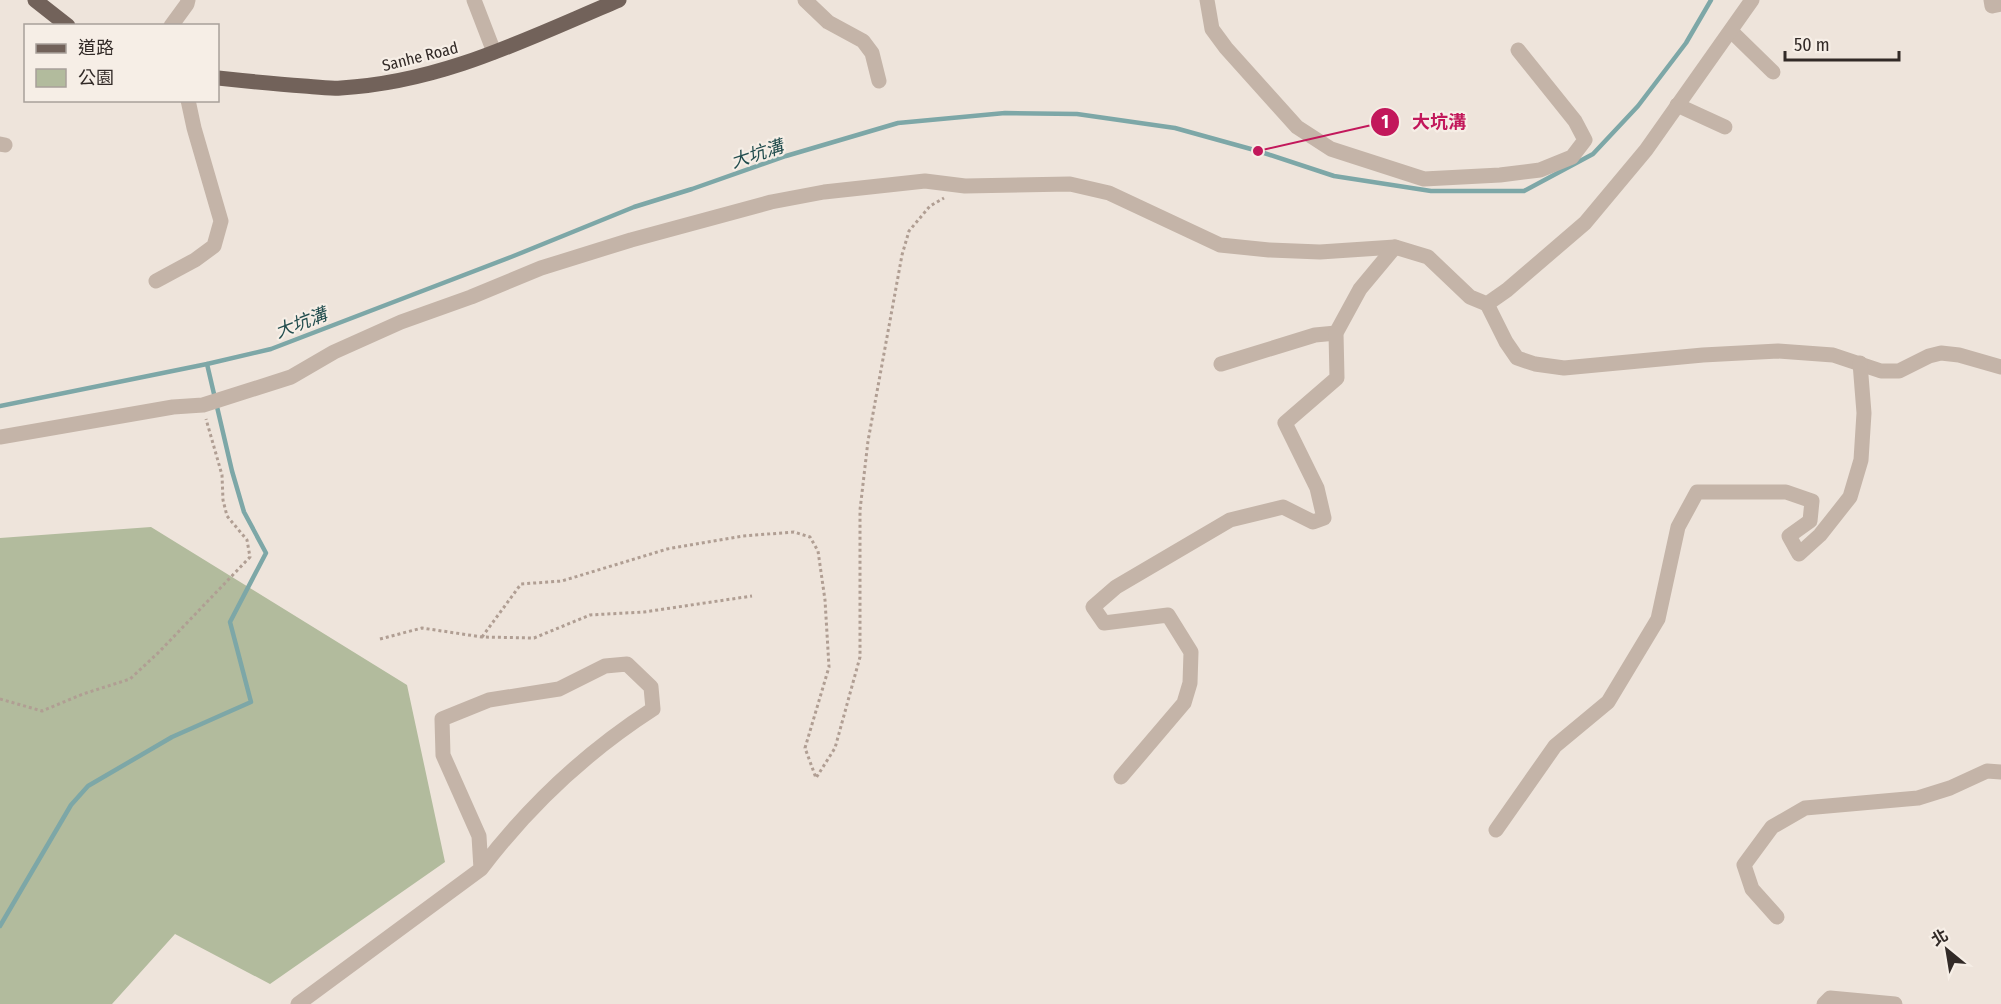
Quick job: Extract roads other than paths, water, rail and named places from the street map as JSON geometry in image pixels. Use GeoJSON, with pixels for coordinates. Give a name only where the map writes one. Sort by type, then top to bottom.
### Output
{"type":"FeatureCollection","features":[{"type":"Feature","properties":{"kind":"main road"},"geometry":{"type":"LineString","coordinates":[[35,0],[65,24]]}},
{"type":"Feature","properties":{"kind":"main road","name":"Sanhe Road"},"geometry":{"type":"LineString","coordinates":[[219,78],[339,88],[398,82],[452,68],[619,0]]}},
{"type":"Feature","properties":{"kind":"street"},"geometry":{"type":"LineString","coordinates":[[172,24],[188,0]]}},
{"type":"Feature","properties":{"kind":"street"},"geometry":{"type":"LineString","coordinates":[[474,0],[494,52]]}},
{"type":"Feature","properties":{"kind":"street"},"geometry":{"type":"LineString","coordinates":[[806,0],[828,22],[863,41],[872,53],[879,81]]}},
{"type":"Feature","properties":{"kind":"street"},"geometry":{"type":"LineString","coordinates":[[1207,0],[1212,29],[1226,48],[1297,127],[1331,149],[1424,179],[1500,175],[1540,170],[1572,157],[1585,140],[1575,121],[1518,50]]}},
{"type":"Feature","properties":{"kind":"street"},"geometry":{"type":"LineString","coordinates":[[1487,304],[1507,290],[1585,223],[1646,150],[1752,0]]}},
{"type":"Feature","properties":{"kind":"street"},"geometry":{"type":"LineString","coordinates":[[1991,0],[1992,6],[2001,4]]}},
{"type":"Feature","properties":{"kind":"street"},"geometry":{"type":"LineString","coordinates":[[1731,31],[1773,72]]}},
{"type":"Feature","properties":{"kind":"street"},"geometry":{"type":"LineString","coordinates":[[156,281],[195,260],[214,246],[221,221],[188,102]]}},
{"type":"Feature","properties":{"kind":"street"},"geometry":{"type":"LineString","coordinates":[[1677,105],[1725,127]]}},
{"type":"Feature","properties":{"kind":"street"},"geometry":{"type":"LineString","coordinates":[[0,437],[173,407],[203,405],[291,376],[334,352],[401,322],[471,297],[541,268],[631,240],[771,202],[824,192],[925,182],[965,186],[1070,184],[1109,193],[1220,245],[1320,252],[1395,247],[1428,257],[1470,297],[1487,304],[1506,342],[1517,358],[1564,369],[1703,355],[1778,351],[1833,356],[1881,371],[1899,371],[1929,356],[1941,353],[1959,355],[2001,367]]}},
{"type":"Feature","properties":{"kind":"street"},"geometry":{"type":"LineString","coordinates":[[1122,777],[1184,703],[1190,683],[1191,652],[1168,615],[1104,623],[1093,607],[1116,587],[1230,520],[1283,507],[1313,522],[1324,518],[1317,488],[1286,423],[1337,378],[1336,333],[1360,289],[1395,247]]}},
{"type":"Feature","properties":{"kind":"street"},"geometry":{"type":"LineString","coordinates":[[1221,364],[1315,334],[1336,333]]}},
{"type":"Feature","properties":{"kind":"street"},"geometry":{"type":"LineString","coordinates":[[1496,830],[1555,746],[1608,702],[1658,619],[1677,527],[1697,492],[1786,492],[1812,501],[1810,521],[1789,536],[1799,554],[1820,535],[1844,505],[1850,497],[1861,460],[1864,413],[1860,363]]}},
{"type":"Feature","properties":{"kind":"street"},"geometry":{"type":"LineString","coordinates":[[298,1004],[481,869],[556,785],[630,724],[653,709],[651,687],[627,664],[605,666],[559,689],[489,700],[442,719],[443,755],[478,836],[481,869]]}},
{"type":"Feature","properties":{"kind":"street"},"geometry":{"type":"LineString","coordinates":[[1777,916],[1752,889],[1744,865],[1772,827],[1805,808],[1918,798],[1950,788],[1987,771],[2001,772]]}},
{"type":"Feature","properties":{"kind":"street"},"geometry":{"type":"LineString","coordinates":[[1824,1004],[1830,998],[1895,1004]]}},
{"type":"Feature","properties":{"kind":"waterway","name":"大坑溝"},"geometry":{"type":"LineString","coordinates":[[0,406],[271,349],[634,207],[786,156],[898,123],[1005,113],[1077,114],[1175,128],[1258,151],[1334,176],[1431,191],[1524,191],[1593,154],[1638,106],[1686,43],[1711,0]]}},
{"type":"Feature","properties":{"kind":"waterway"},"geometry":{"type":"LineString","coordinates":[[0,926],[71,805],[88,786],[172,737],[251,702],[230,622],[266,553],[244,512],[207,364]]}},
{"type":"Feature","properties":{"kind":"place","name":"大坑溝"},"geometry":{"type":"Point","coordinates":[1258,151]}}]}
